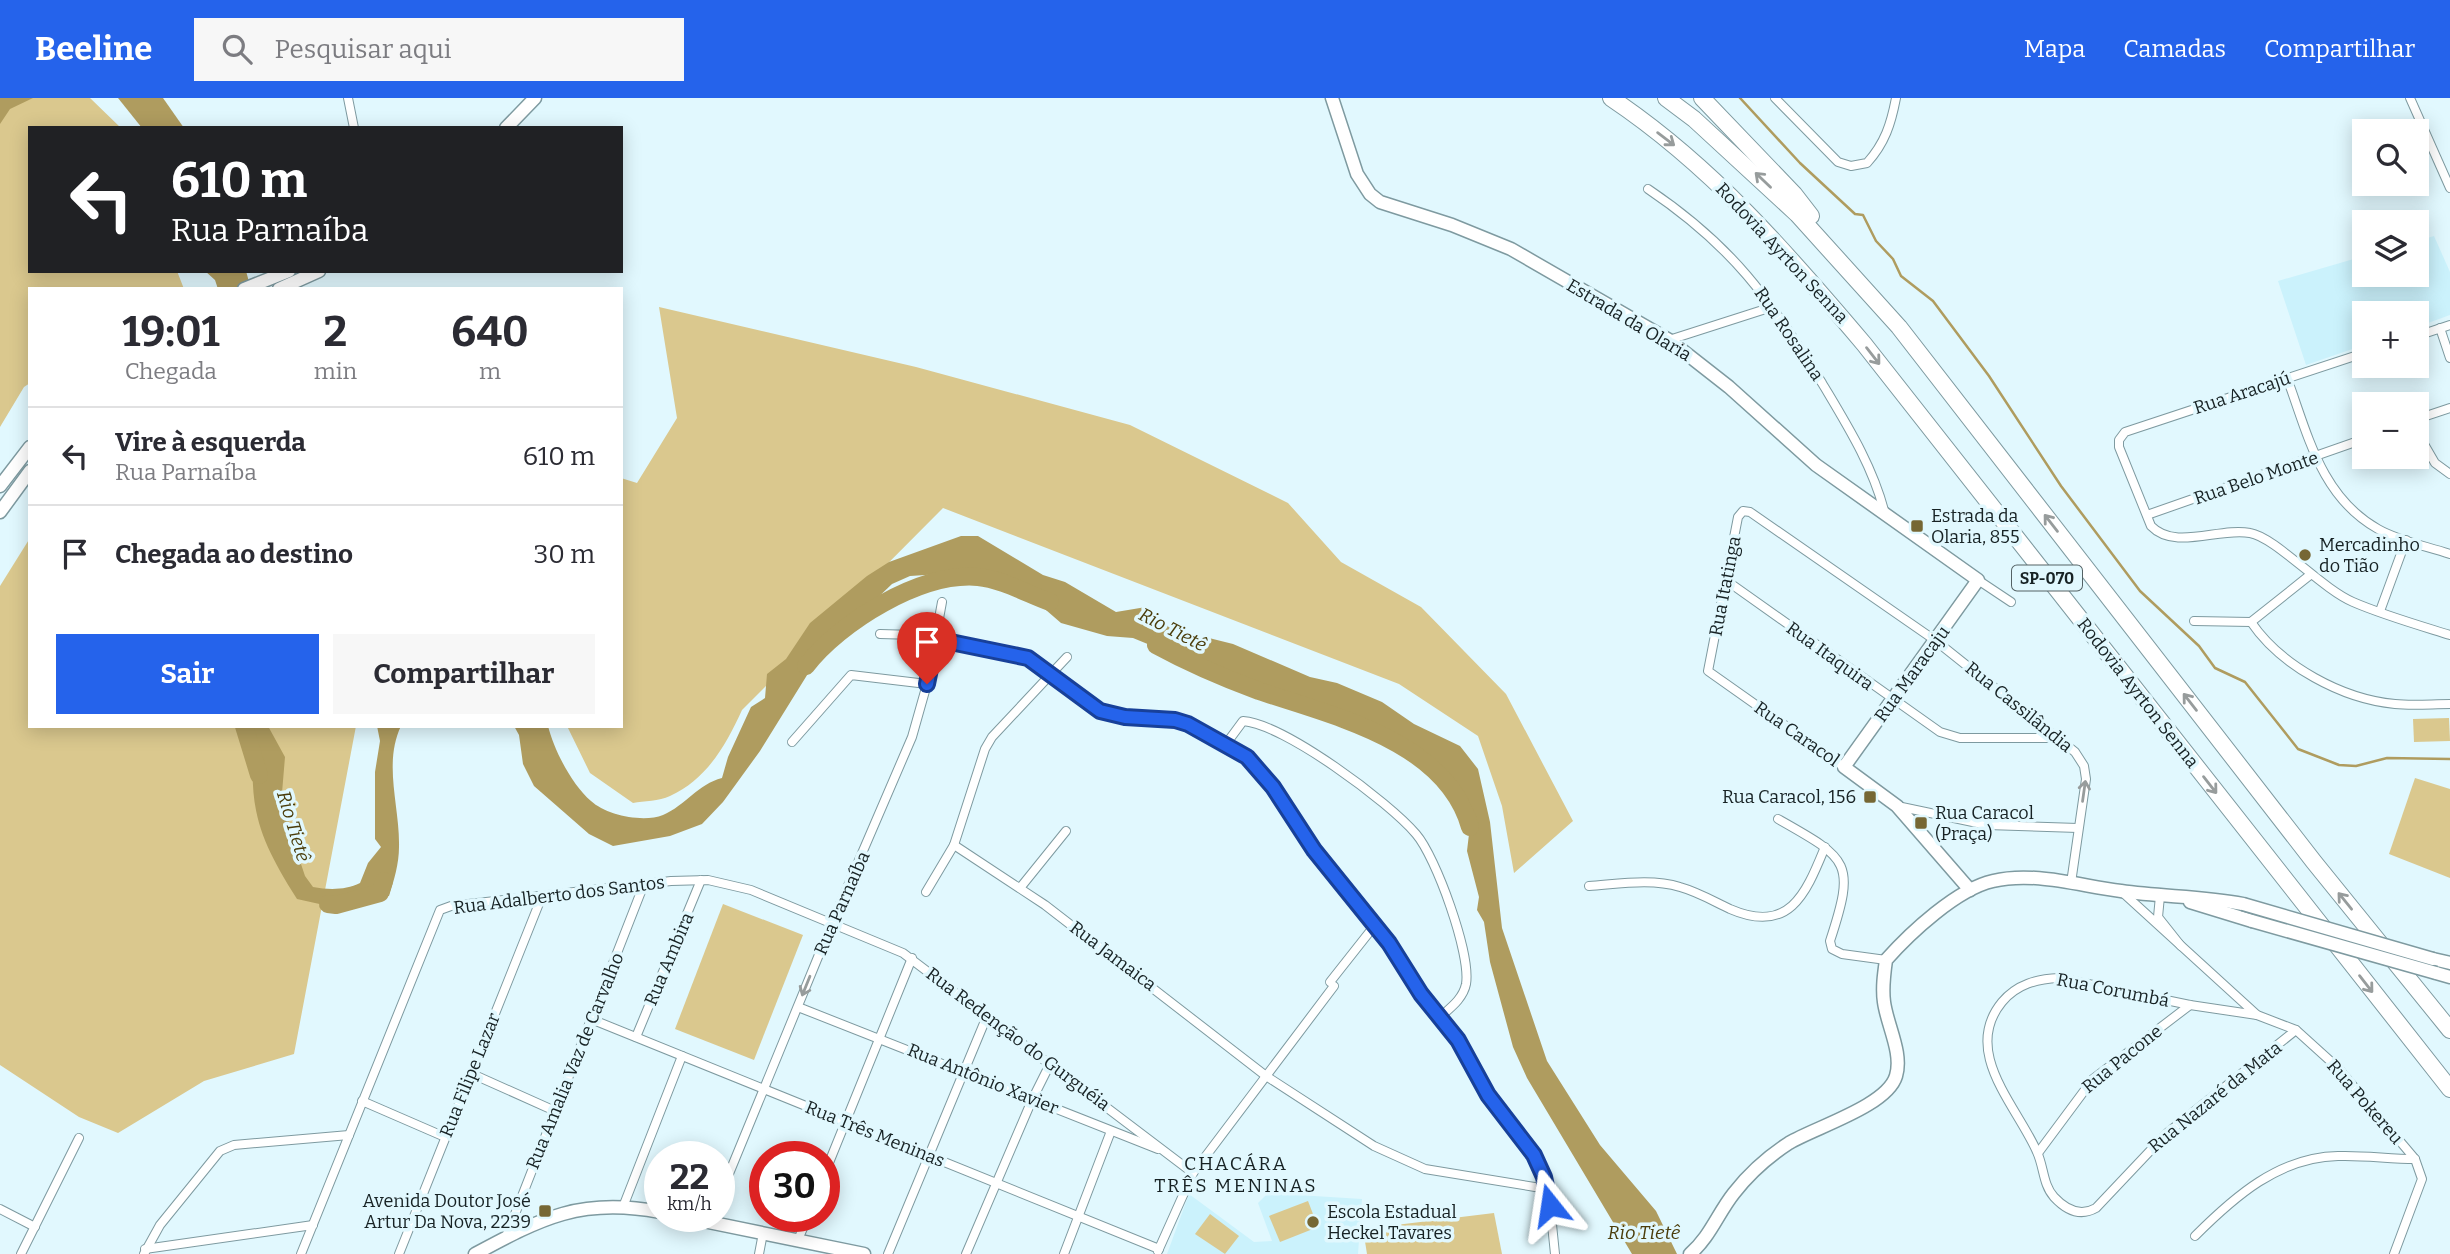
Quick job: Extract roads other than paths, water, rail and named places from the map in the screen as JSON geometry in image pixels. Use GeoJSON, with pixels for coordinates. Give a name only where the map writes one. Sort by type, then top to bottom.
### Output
{"type":"FeatureCollection","features":[{"type":"Feature","properties":{"kind":"highway","name":"Rodovia Ayrton Senna"},"geometry":{"type":"LineString","coordinates":[[1611,98],[1675,145],[1731,194],[1811,281],[1864,344],[2450,1089]]}},
{"type":"Feature","properties":{"kind":"highway","name":"Rodovia Ayrton Senna"},"geometry":{"type":"LineString","coordinates":[[1666,98],[1754,172],[1852,272],[1899,327],[2314,862],[2450,1030]]}},
{"type":"Feature","properties":{"kind":"highway"},"geometry":{"type":"LineString","coordinates":[[1702,98],[1794,194],[1852,272]]}},
{"type":"Feature","properties":{"kind":"main road"},"geometry":{"type":"LineString","coordinates":[[508,126],[535,98]]}},
{"type":"Feature","properties":{"kind":"main road","name":"Estrada da Olaria"},"geometry":{"type":"LineString","coordinates":[[1332,98],[1357,174],[1370,194],[1380,202],[1452,225],[1511,249],[1669,341],[1729,387],[1816,465],[1978,580]]}},
{"type":"Feature","properties":{"kind":"main road"},"geometry":{"type":"LineString","coordinates":[[249,287],[284,273]]}},
{"type":"Feature","properties":{"kind":"main road"},"geometry":{"type":"LineString","coordinates":[[283,287],[315,273]]}},
{"type":"Feature","properties":{"kind":"main road"},"geometry":{"type":"LineString","coordinates":[[0,486],[28,450]]}},
{"type":"Feature","properties":{"kind":"main road"},"geometry":{"type":"LineString","coordinates":[[0,512],[28,474]]}},
{"type":"Feature","properties":{"kind":"main road","name":"Rua Maracaju"},"geometry":{"type":"LineString","coordinates":[[1844,767],[1978,580]]}},
{"type":"Feature","properties":{"kind":"main road","name":"Rua Caracol"},"geometry":{"type":"LineString","coordinates":[[1844,767],[1897,806],[1970,890]]}},
{"type":"Feature","properties":{"kind":"main road"},"geometry":{"type":"LineString","coordinates":[[1690,1254],[1705,1239],[1734,1193],[1758,1168],[1787,1145],[1872,1102],[1887,1090],[1896,1077],[1898,1062],[1884,1003],[1886,960],[1919,928],[1970,890],[1992,881],[2015,878],[2177,898],[2212,898],[2244,904],[2450,963]]}},
{"type":"Feature","properties":{"kind":"main road"},"geometry":{"type":"LineString","coordinates":[[2177,898],[2450,977]]}},
{"type":"Feature","properties":{"kind":"main road"},"geometry":{"type":"LineString","coordinates":[[475,1254],[506,1237],[566,1211],[600,1206],[644,1210]]}},
{"type":"Feature","properties":{"kind":"main road"},"geometry":{"type":"LineString","coordinates":[[735,1226],[864,1254]]}},
{"type":"Feature","properties":{"kind":"street"},"geometry":{"type":"LineString","coordinates":[[348,98],[354,126]]}},
{"type":"Feature","properties":{"kind":"street"},"geometry":{"type":"LineString","coordinates":[[1775,98],[1832,157],[1851,166],[1867,163],[1881,145],[1891,125],[1896,98]]}},
{"type":"Feature","properties":{"kind":"street"},"geometry":{"type":"LineString","coordinates":[[2410,98],[2450,188]]}},
{"type":"Feature","properties":{"kind":"street","name":"Rua Rosalina"},"geometry":{"type":"LineString","coordinates":[[1648,189],[1717,241],[1799,344],[1857,442],[1873,475],[1885,514]]}},
{"type":"Feature","properties":{"kind":"street"},"geometry":{"type":"LineString","coordinates":[[1669,341],[1772,307]]}},
{"type":"Feature","properties":{"kind":"street"},"geometry":{"type":"LineString","coordinates":[[2429,332],[2450,325]]}},
{"type":"Feature","properties":{"kind":"street"},"geometry":{"type":"LineString","coordinates":[[2441,328],[2450,358]]}},
{"type":"Feature","properties":{"kind":"street","name":"Rua Aracajú"},"geometry":{"type":"LineString","coordinates":[[2147,515],[2119,447],[2121,436],[2352,357]]}},
{"type":"Feature","properties":{"kind":"street"},"geometry":{"type":"LineString","coordinates":[[2287,378],[2316,457],[2331,488],[2345,504],[2378,529],[2450,554]]}},
{"type":"Feature","properties":{"kind":"street"},"geometry":{"type":"LineString","coordinates":[[2429,415],[2450,408]]}},
{"type":"Feature","properties":{"kind":"street","name":"Rua Belo Monte"},"geometry":{"type":"LineString","coordinates":[[2147,515],[2352,444]]}},
{"type":"Feature","properties":{"kind":"street"},"geometry":{"type":"LineString","coordinates":[[2429,453],[2435,463],[2450,474]]}},
{"type":"Feature","properties":{"kind":"street","name":"Rua Itatinga"},"geometry":{"type":"LineString","coordinates":[[1708,671],[1738,517],[1743,511],[1750,512]]}},
{"type":"Feature","properties":{"kind":"street","name":"Rua Cassilândia"},"geometry":{"type":"LineString","coordinates":[[1750,512],[1936,641],[2076,752],[2084,765],[2085,779],[2071,883]]}},
{"type":"Feature","properties":{"kind":"street"},"geometry":{"type":"LineString","coordinates":[[2147,515],[2151,526],[2166,536],[2182,538],[2229,532],[2252,533],[2268,541],[2310,575],[2352,602],[2450,635]]}},
{"type":"Feature","properties":{"kind":"street"},"geometry":{"type":"LineString","coordinates":[[2380,611],[2406,540]]}},
{"type":"Feature","properties":{"kind":"street"},"geometry":{"type":"LineString","coordinates":[[2194,621],[2251,622],[2310,575]]}},
{"type":"Feature","properties":{"kind":"street"},"geometry":{"type":"LineString","coordinates":[[1978,580],[2011,602]]}},
{"type":"Feature","properties":{"kind":"street","name":"Rua Itaquira"},"geometry":{"type":"LineString","coordinates":[[1727,581],[1892,701],[1949,736],[2058,738]]}},
{"type":"Feature","properties":{"kind":"street","name":"Rua Parnaíba"},"geometry":{"type":"LineString","coordinates":[[735,1159],[832,923],[908,748],[927,684],[942,602]]}},
{"type":"Feature","properties":{"kind":"street"},"geometry":{"type":"LineString","coordinates":[[2251,622],[2270,644],[2303,670],[2346,693],[2393,704],[2450,704]]}},
{"type":"Feature","properties":{"kind":"street"},"geometry":{"type":"LineString","coordinates":[[880,634],[936,639],[1028,658],[1100,711],[1125,717],[1175,720],[1226,744],[1260,770],[1314,850],[1375,925],[1458,1040],[1488,1095],[1534,1155],[1547,1189],[1555,1254]]}},
{"type":"Feature","properties":{"kind":"street"},"geometry":{"type":"LineString","coordinates":[[926,892],[954,845],[985,749],[999,728],[1067,657]]}},
{"type":"Feature","properties":{"kind":"street","name":"Rua Caracol"},"geometry":{"type":"LineString","coordinates":[[1708,671],[1844,767]]}},
{"type":"Feature","properties":{"kind":"street"},"geometry":{"type":"LineString","coordinates":[[792,742],[851,675],[927,684]]}},
{"type":"Feature","properties":{"kind":"street"},"geometry":{"type":"LineString","coordinates":[[1226,744],[1241,722],[1259,725],[1356,780],[1409,826],[1425,847],[1454,920],[1465,969],[1464,992],[1440,1017]]}},
{"type":"Feature","properties":{"kind":"street"},"geometry":{"type":"LineString","coordinates":[[1897,806],[1987,825],[2078,828]]}},
{"type":"Feature","properties":{"kind":"street"},"geometry":{"type":"LineString","coordinates":[[1778,819],[1825,847],[1840,861],[1846,884],[1830,946],[1842,954],[1886,960]]}},
{"type":"Feature","properties":{"kind":"street"},"geometry":{"type":"LineString","coordinates":[[1020,888],[1066,831]]}},
{"type":"Feature","properties":{"kind":"street","name":"Rua Jamaica"},"geometry":{"type":"LineString","coordinates":[[954,845],[1020,888],[1144,980],[1266,1076],[1366,1141],[1408,1163],[1451,1175],[1547,1189]]}},
{"type":"Feature","properties":{"kind":"street"},"geometry":{"type":"LineString","coordinates":[[1589,886],[1631,883],[1678,886],[1741,913],[1781,914],[1802,897],[1825,847]]}},
{"type":"Feature","properties":{"kind":"street","name":"Rua Adalberto dos Santos"},"geometry":{"type":"LineString","coordinates":[[301,1254],[440,910],[451,906],[701,880],[751,890],[832,923]]}},
{"type":"Feature","properties":{"kind":"street","name":"Rua Ambira"},"geometry":{"type":"LineString","coordinates":[[636,1038],[701,880]]}},
{"type":"Feature","properties":{"kind":"street","name":"Rua Amalia Vaz de Carvalho"},"geometry":{"type":"LineString","coordinates":[[506,1237],[644,884]]}},
{"type":"Feature","properties":{"kind":"street","name":"Rua Pokereu"},"geometry":{"type":"LineString","coordinates":[[2121,891],[2257,1015],[2296,1030],[2338,1068],[2414,1159]]}},
{"type":"Feature","properties":{"kind":"street","name":"Rua Pokereu"},"geometry":{"type":"LineString","coordinates":[[2160,896],[2158,917],[2181,946]]}},
{"type":"Feature","properties":{"kind":"street","name":"Rua Filipe Lazar"},"geometry":{"type":"LineString","coordinates":[[399,1254],[542,897]]}},
{"type":"Feature","properties":{"kind":"street","name":"Rua Redenção do Gurguéia"},"geometry":{"type":"LineString","coordinates":[[832,923],[912,958],[1193,1173]]}},
{"type":"Feature","properties":{"kind":"street"},"geometry":{"type":"LineString","coordinates":[[1158,1252],[1193,1173],[1375,925]]}},
{"type":"Feature","properties":{"kind":"street"},"geometry":{"type":"LineString","coordinates":[[838,1141],[912,958]]}},
{"type":"Feature","properties":{"kind":"street","name":"Rua Corumbá"},"geometry":{"type":"LineString","coordinates":[[2073,1211],[2049,1189],[2038,1153],[1992,1070],[1987,1045],[1989,1026],[2008,995],[2040,979],[2059,978],[2190,1005],[2257,1015]]}},
{"type":"Feature","properties":{"kind":"street","name":"Rua Pacone"},"geometry":{"type":"LineString","coordinates":[[2038,1153],[2093,1079],[2190,1005]]}},
{"type":"Feature","properties":{"kind":"street","name":"Rua Antônio Xavier"},"geometry":{"type":"LineString","coordinates":[[798,1007],[1167,1152]]}},
{"type":"Feature","properties":{"kind":"street"},"geometry":{"type":"LineString","coordinates":[[888,1254],[987,1016]]}},
{"type":"Feature","properties":{"kind":"street","name":"Rua Três Meninas"},"geometry":{"type":"LineString","coordinates":[[591,1019],[1079,1216],[1158,1252]]}},
{"type":"Feature","properties":{"kind":"street","name":"Rua Nazaré da Mata"},"geometry":{"type":"LineString","coordinates":[[2073,1211],[2082,1213],[2096,1209],[2166,1134],[2296,1030]]}},
{"type":"Feature","properties":{"kind":"street"},"geometry":{"type":"LineString","coordinates":[[623,1207],[682,1056]]}},
{"type":"Feature","properties":{"kind":"street"},"geometry":{"type":"LineString","coordinates":[[966,1254],[1050,1064]]}},
{"type":"Feature","properties":{"kind":"street"},"geometry":{"type":"LineString","coordinates":[[470,1073],[555,1111]]}},
{"type":"Feature","properties":{"kind":"street"},"geometry":{"type":"LineString","coordinates":[[362,1101],[445,1137]]}},
{"type":"Feature","properties":{"kind":"street"},"geometry":{"type":"LineString","coordinates":[[1064,1254],[1111,1131]]}},
{"type":"Feature","properties":{"kind":"street"},"geometry":{"type":"LineString","coordinates":[[144,1252],[160,1225],[220,1151],[234,1146],[349,1135]]}},
{"type":"Feature","properties":{"kind":"street"},"geometry":{"type":"LineString","coordinates":[[22,1254],[79,1138]]}},
{"type":"Feature","properties":{"kind":"street"},"geometry":{"type":"LineString","coordinates":[[2195,1237],[2246,1188],[2299,1161],[2337,1156],[2414,1159],[2422,1179],[2394,1254]]}},
{"type":"Feature","properties":{"kind":"street"},"geometry":{"type":"LineString","coordinates":[[0,1209],[35,1227]]}},
{"type":"Feature","properties":{"kind":"street"},"geometry":{"type":"LineString","coordinates":[[144,1252],[313,1225]]}},
{"type":"Feature","properties":{"kind":"street"},"geometry":{"type":"LineString","coordinates":[[798,1240],[801,1232]]}},
{"type":"Feature","properties":{"kind":"street"},"geometry":{"type":"LineString","coordinates":[[759,1254],[763,1233]]}},
{"type":"Feature","properties":{"kind":"water"},"geometry":{"type":"Polygon","coordinates":[[[0,98],[33,98],[10,109],[0,124],[0,98]]]}},
{"type":"Feature","properties":{"kind":"water"},"geometry":{"type":"Polygon","coordinates":[[[118,98],[163,98],[183,126],[140,126],[118,98]]]}},
{"type":"Feature","properties":{"kind":"water"},"geometry":{"type":"Polygon","coordinates":[[[207,273],[247,273],[250,287],[217,287],[215,280],[207,273]]]}},
{"type":"Feature","properties":{"kind":"water","name":"Rio Tietê"},"geometry":{"type":"Polygon","coordinates":[[[961,536],[978,536],[1043,575],[1065,582],[1116,612],[1146,607],[1177,630],[1233,644],[1310,677],[1337,683],[1382,702],[1414,724],[1460,746],[1478,769],[1490,822],[1502,928],[1547,1061],[1600,1145],[1656,1211],[1677,1254],[1632,1254],[1527,1078],[1513,1047],[1490,962],[1484,922],[1477,910],[1479,897],[1467,851],[1469,834],[1462,810],[1464,799],[1447,775],[1429,764],[1421,763],[1396,738],[1380,739],[1352,730],[1341,713],[1189,661],[1133,638],[1107,636],[1061,623],[1024,591],[971,572],[910,576],[892,584],[822,651],[760,751],[723,802],[702,824],[670,836],[613,846],[589,834],[534,786],[523,764],[519,735],[515,728],[549,728],[559,756],[571,777],[598,806],[615,814],[635,818],[655,817],[671,811],[706,785],[722,778],[728,757],[751,707],[765,698],[767,674],[786,659],[810,623],[867,576],[889,562],[961,536]]]}},
{"type":"Feature","properties":{"kind":"water","name":"Rio Tietê"},"geometry":{"type":"Polygon","coordinates":[[[243,728],[269,728],[285,757],[282,793],[292,837],[305,876],[313,887],[331,889],[360,883],[368,863],[381,847],[375,839],[375,772],[380,741],[377,728],[400,728],[393,755],[399,853],[389,896],[364,897],[342,909],[297,899],[266,844],[260,826],[253,790],[254,745],[245,736],[243,728]]]}},
{"type":"Feature","properties":{"kind":"waterway"},"geometry":{"type":"LineString","coordinates":[[1740,98],[1800,163],[1855,214],[1863,215],[1876,241],[1893,259],[1901,276],[1933,301],[1989,376],[2061,486],[2140,591],[2199,646],[2215,668],[2245,682],[2298,749],[2339,765],[2356,766],[2387,758],[2450,759]]}},
{"type":"Feature","properties":{"kind":"waterway","name":"Rio Tietê"},"geometry":{"type":"LineString","coordinates":[[806,666],[821,649],[860,617],[907,591],[932,583],[956,578],[987,578],[1050,602]]}},
{"type":"Feature","properties":{"kind":"waterway","name":"Rio Tietê"},"geometry":{"type":"LineString","coordinates":[[1156,645],[1246,686],[1352,722],[1383,736],[1412,753],[1437,773],[1457,797],[1470,827]]}},
{"type":"Feature","properties":{"kind":"waterway","name":"Rio Tietê"},"geometry":{"type":"LineString","coordinates":[[245,728],[259,775]]}},
{"type":"Feature","properties":{"kind":"waterway","name":"Rio Tietê"},"geometry":{"type":"LineString","coordinates":[[328,904],[336,905],[380,893],[384,881]]}},
{"type":"Feature","properties":{"kind":"place","name":"Estrada da Olaria, 855"},"geometry":{"type":"Point","coordinates":[1917,526]}},
{"type":"Feature","properties":{"kind":"place","name":"Mercadinho do Tião"},"geometry":{"type":"Point","coordinates":[2305,555]}},
{"type":"Feature","properties":{"kind":"place","name":"Rua Caracol, 156"},"geometry":{"type":"Point","coordinates":[1870,797]}},
{"type":"Feature","properties":{"kind":"place","name":"Rua Caracol (Praça)"},"geometry":{"type":"Point","coordinates":[1921,823]}},
{"type":"Feature","properties":{"kind":"place","name":"Avenida Doutor José Artur Da Nova, 2239"},"geometry":{"type":"Point","coordinates":[545,1211]}},
{"type":"Feature","properties":{"kind":"place","name":"Escola Estadual Heckel Tavares"},"geometry":{"type":"Point","coordinates":[1313,1222]}},
{"type":"Feature","properties":{"kind":"district","name":"CHACÁRA TRÊS MENINAS"},"geometry":{"type":"Point","coordinates":[1236,1174]}}]}
